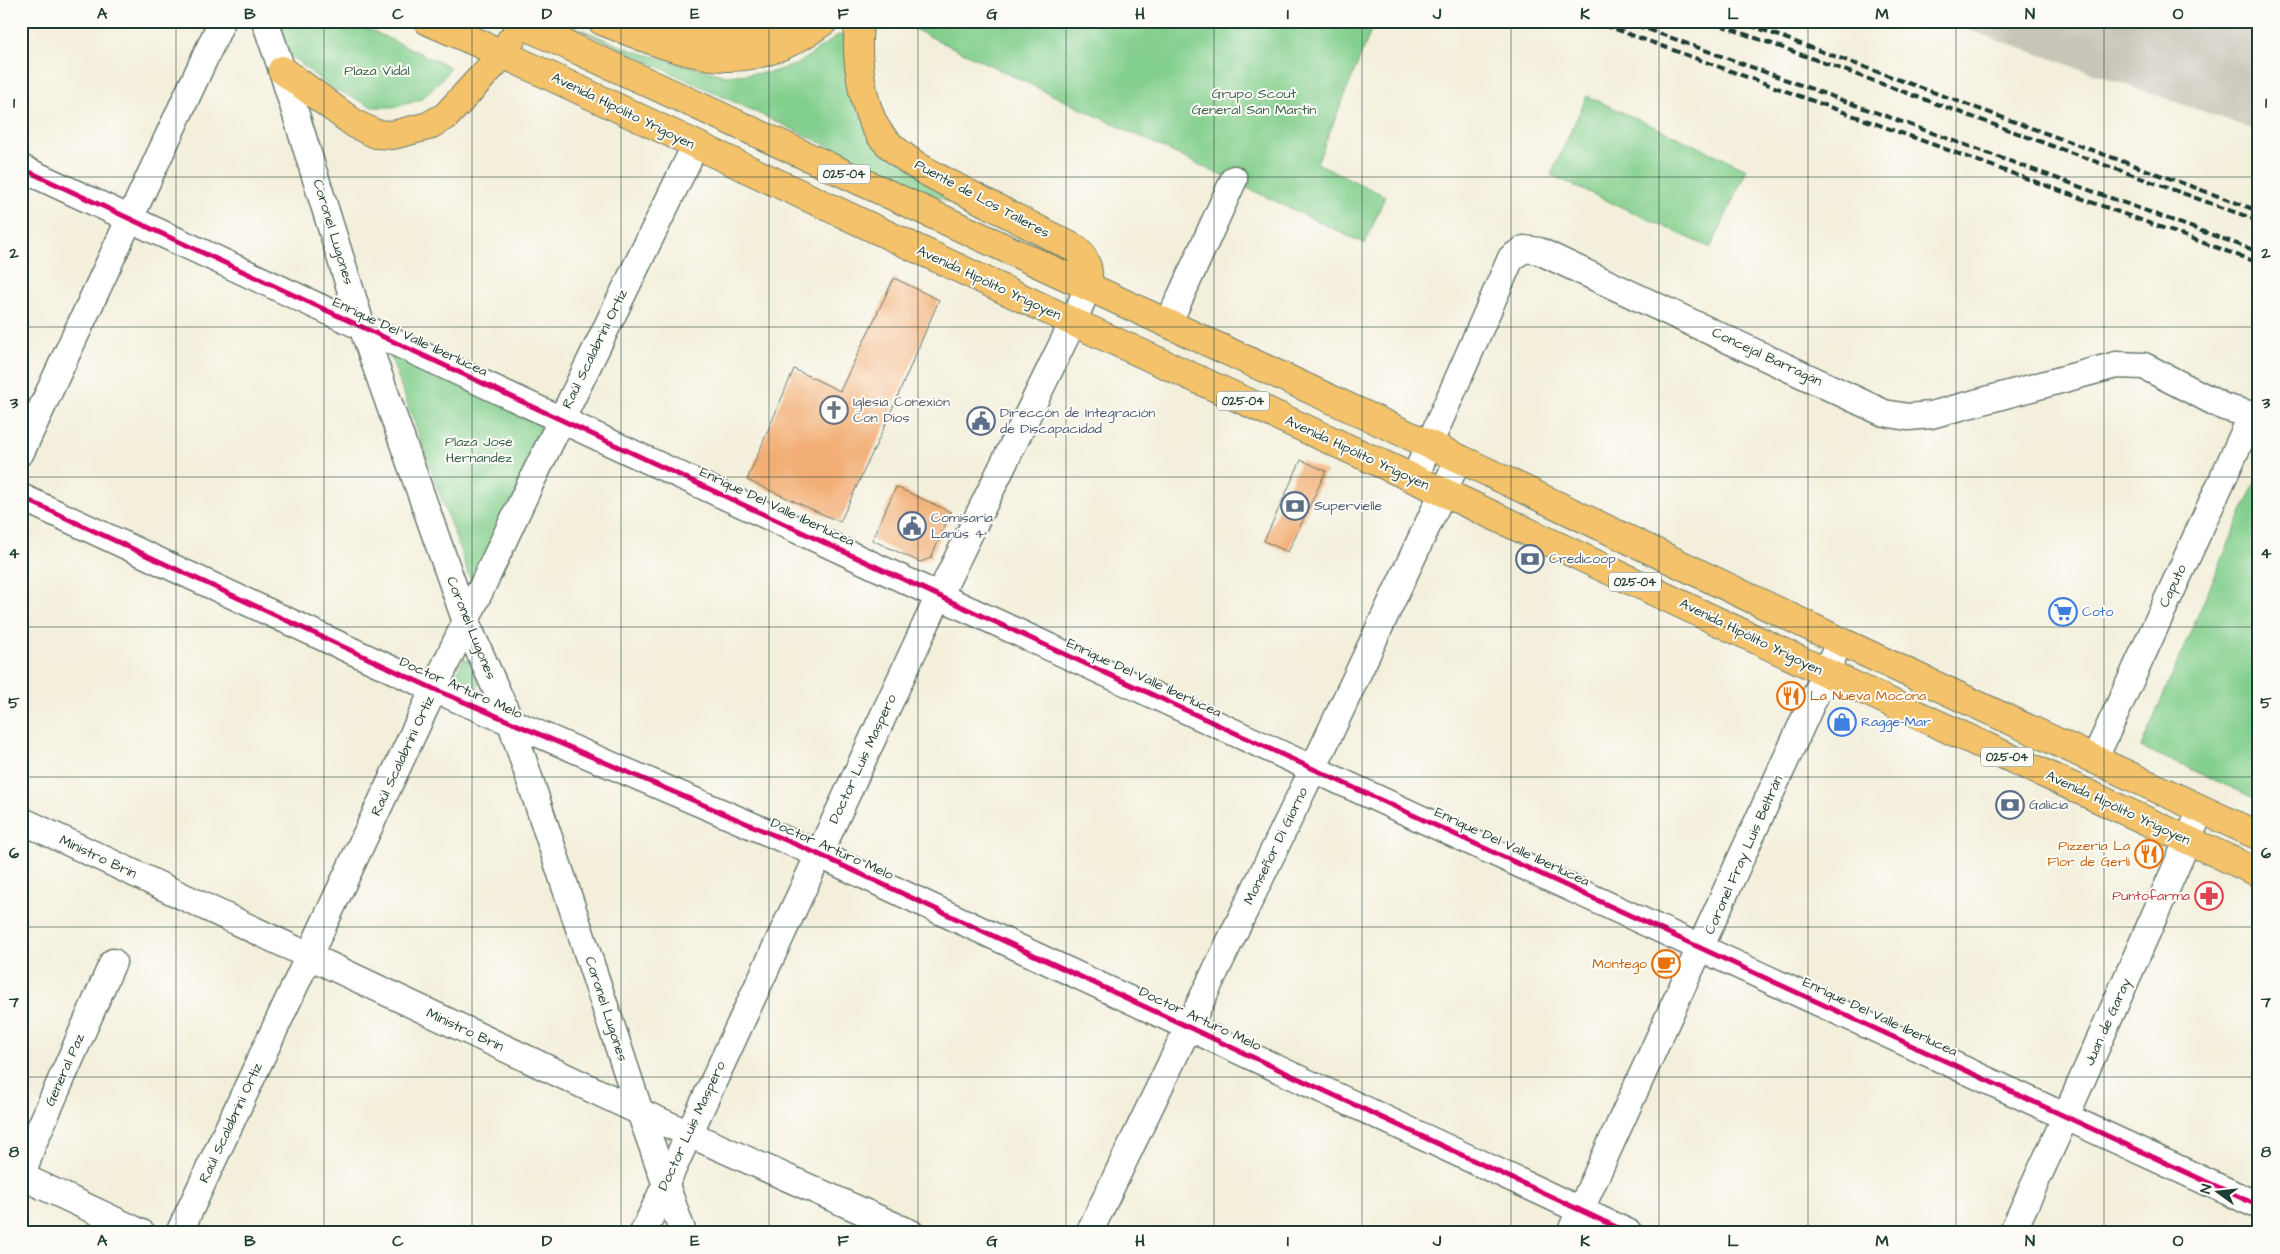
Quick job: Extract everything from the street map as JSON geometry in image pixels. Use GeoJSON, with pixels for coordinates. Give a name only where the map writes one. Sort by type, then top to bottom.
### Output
{"type":"FeatureCollection","features":[{"type":"Feature","properties":{"kind":"main road","name":"Avenida Hipólito Yrigoyen"},"geometry":{"type":"LineString","coordinates":[[428,21],[504,54],[1073,322],[1443,492],[1826,673],[2259,873]]}},
{"type":"Feature","properties":{"kind":"main road"},"geometry":{"type":"LineString","coordinates":[[602,21],[666,46],[697,54],[729,58],[753,56],[781,46],[810,32],[824,21]]}},
{"type":"Feature","properties":{"kind":"main road"},"geometry":{"type":"LineString","coordinates":[[664,21],[706,34],[738,38],[770,33],[793,21]]}},
{"type":"Feature","properties":{"kind":"main road","name":"Puente de Los Talleres"},"geometry":{"type":"LineString","coordinates":[[860,21],[859,56],[864,98],[870,119],[882,138],[921,169],[1076,249],[1084,257],[1089,268],[1088,287]]}},
{"type":"Feature","properties":{"kind":"main road"},"geometry":{"type":"LineString","coordinates":[[446,116],[504,54],[518,22]]}},
{"type":"Feature","properties":{"kind":"main road","name":"025-04"},"geometry":{"type":"LineString","coordinates":[[518,22],[1459,458],[1840,641],[2095,758],[2259,836]]}},
{"type":"Feature","properties":{"kind":"main road"},"geometry":{"type":"LineString","coordinates":[[282,70],[355,124],[376,134],[393,135],[411,132],[474,105],[508,76],[530,67]]}},
{"type":"Feature","properties":{"kind":"street"},"geometry":{"type":"LineString","coordinates":[[21,452],[222,21]]}},
{"type":"Feature","properties":{"kind":"street","name":"Coronel Lugones"},"geometry":{"type":"LineString","coordinates":[[265,21],[362,327],[466,622],[512,723],[640,1112],[683,1233]]}},
{"type":"Feature","properties":{"kind":"street","name":"Raúl Scalabrini Ortiz"},"geometry":{"type":"LineString","coordinates":[[179,1233],[561,418],[696,146]]}},
{"type":"Feature","properties":{"kind":"street","name":"Enrique Del Valle Iberlucea"},"geometry":{"type":"LineString","coordinates":[[21,168],[561,418],[939,596],[2259,1206]]}},
{"type":"Feature","properties":{"kind":"street"},"geometry":{"type":"LineString","coordinates":[[1168,324],[1234,179]]}},
{"type":"Feature","properties":{"kind":"street","name":"Concejal Barragán"},"geometry":{"type":"LineString","coordinates":[[1414,479],[1511,258],[1524,249],[1539,251],[1896,416],[1931,415],[2116,365],[2130,364],[2144,366],[2224,407],[2256,416]]}},
{"type":"Feature","properties":{"kind":"street","name":"Doctor Luis Maspero"},"geometry":{"type":"LineString","coordinates":[[643,1233],[939,596],[1073,322],[1088,287]]}},
{"type":"Feature","properties":{"kind":"street","name":"Caputo"},"geometry":{"type":"LineString","coordinates":[[2095,758],[2256,416]]}},
{"type":"Feature","properties":{"kind":"street","name":"Monseñor Di Giorno"},"geometry":{"type":"LineString","coordinates":[[1089,1233],[1190,1026],[1459,458]]}},
{"type":"Feature","properties":{"kind":"street","name":"Doctor Arturo Melo"},"geometry":{"type":"LineString","coordinates":[[21,497],[434,689],[818,854],[1190,1026],[1629,1233]]}},
{"type":"Feature","properties":{"kind":"street","name":"Coronel Fray Luis Beltrán"},"geometry":{"type":"LineString","coordinates":[[1570,1233],[1840,641]]}},
{"type":"Feature","properties":{"kind":"street","name":"Juan de Garay"},"geometry":{"type":"LineString","coordinates":[[2012,1233],[2066,1116],[2201,810]]}},
{"type":"Feature","properties":{"kind":"street","name":"Ministro Brin"},"geometry":{"type":"LineString","coordinates":[[21,820],[640,1112],[911,1233]]}},
{"type":"Feature","properties":{"kind":"street","name":"General Paz"},"geometry":{"type":"LineString","coordinates":[[22,1177],[32,1146],[113,962]]}},
{"type":"Feature","properties":{"kind":"street"},"geometry":{"type":"LineString","coordinates":[[22,1177],[142,1233]]}},
{"type":"Feature","properties":{"kind":"shaded area"},"geometry":{"type":"Polygon","coordinates":[[[1943,21],[2259,21],[2259,131],[1943,21]]]}},
{"type":"Feature","properties":{"kind":"green space","name":"Plaza Vidal"},"geometry":{"type":"Polygon","coordinates":[[[279,21],[351,21],[450,67],[446,75],[422,99],[397,107],[373,107],[328,86],[290,55],[279,21]]]}},
{"type":"Feature","properties":{"kind":"green space","name":"Grupo Scout General San Martín"},"geometry":{"type":"Polygon","coordinates":[[[915,21],[1375,21],[1317,163],[1385,196],[1365,244],[912,28],[915,21]]]}},
{"type":"Feature","properties":{"kind":"green space"},"geometry":{"type":"Polygon","coordinates":[[[569,25],[634,51],[726,76],[772,72],[798,64],[838,35],[845,36],[858,112],[978,212],[1000,226],[569,25]]]}},
{"type":"Feature","properties":{"kind":"green space"},"geometry":{"type":"Polygon","coordinates":[[[1587,96],[1747,169],[1711,248],[1551,175],[1587,96]]]}},
{"type":"Feature","properties":{"kind":"green space","name":"Plaza José Hernandez"},"geometry":{"type":"Polygon","coordinates":[[[389,352],[547,425],[472,584],[389,352]]]}},
{"type":"Feature","properties":{"kind":"green space"},"geometry":{"type":"Polygon","coordinates":[[[2259,473],[2259,800],[2141,747],[2259,473]]]}},
{"type":"Feature","properties":{"kind":"green space"},"geometry":{"type":"Polygon","coordinates":[[[464,659],[474,662],[479,684],[475,694],[451,683],[464,659]]]}},
{"type":"Feature","properties":{"kind":"building","name":"Iglesia Conexión Con Dios"},"geometry":{"type":"Polygon","coordinates":[[[894,278],[939,300],[884,428],[840,522],[747,480],[794,369],[840,391],[894,278]]]}},
{"type":"Feature","properties":{"kind":"building","name":"Supervielle"},"geometry":{"type":"Polygon","coordinates":[[[1301,460],[1326,471],[1288,552],[1264,541],[1301,460]]]}},
{"type":"Feature","properties":{"kind":"building","name":"Comisaría Lanús 4°"},"geometry":{"type":"Polygon","coordinates":[[[896,487],[951,512],[931,558],[920,562],[872,540],[896,487]]]}},
{"type":"Feature","properties":{"kind":"railway"},"geometry":{"type":"LineString","coordinates":[[1593,21],[2259,263]]}},
{"type":"Feature","properties":{"kind":"railway"},"geometry":{"type":"LineString","coordinates":[[1625,21],[2259,252]]}},
{"type":"Feature","properties":{"kind":"railway"},"geometry":{"type":"LineString","coordinates":[[1709,21],[2259,221]]}},
{"type":"Feature","properties":{"kind":"railway"},"geometry":{"type":"LineString","coordinates":[[1738,21],[2259,211]]}},
{"type":"Feature","properties":{"kind":"cycle path"},"geometry":{"type":"LineString","coordinates":[[21,168],[939,596],[2259,1206]]}},
{"type":"Feature","properties":{"kind":"cycle path"},"geometry":{"type":"LineString","coordinates":[[21,497],[434,689],[818,854],[1629,1233]]}},
{"type":"Feature","properties":{"kind":"place","name":"Iglesia Conexión Con Dios"},"geometry":{"type":"Point","coordinates":[834,410]}},
{"type":"Feature","properties":{"kind":"place","name":"Direccón de Integración de Discapacidad"},"geometry":{"type":"Point","coordinates":[981,421]}},
{"type":"Feature","properties":{"kind":"place","name":"Supervielle"},"geometry":{"type":"Point","coordinates":[1295,506]}},
{"type":"Feature","properties":{"kind":"place","name":"Comisaría Lanús 4°"},"geometry":{"type":"Point","coordinates":[912,526]}},
{"type":"Feature","properties":{"kind":"place","name":"Credicoop"},"geometry":{"type":"Point","coordinates":[1530,559]}},
{"type":"Feature","properties":{"kind":"place","name":"Coto"},"geometry":{"type":"Point","coordinates":[2063,612]}},
{"type":"Feature","properties":{"kind":"place","name":"La Nueva Mocona"},"geometry":{"type":"Point","coordinates":[1791,696]}},
{"type":"Feature","properties":{"kind":"place","name":"Ragge-Mar"},"geometry":{"type":"Point","coordinates":[1842,722]}},
{"type":"Feature","properties":{"kind":"place","name":"Galicia"},"geometry":{"type":"Point","coordinates":[2010,805]}},
{"type":"Feature","properties":{"kind":"place","name":"Pizzería La Flor de Gerli"},"geometry":{"type":"Point","coordinates":[2149,854]}},
{"type":"Feature","properties":{"kind":"place","name":"Puntofarma"},"geometry":{"type":"Point","coordinates":[2209,896]}},
{"type":"Feature","properties":{"kind":"place","name":"Montego"},"geometry":{"type":"Point","coordinates":[1666,964]}}]}
